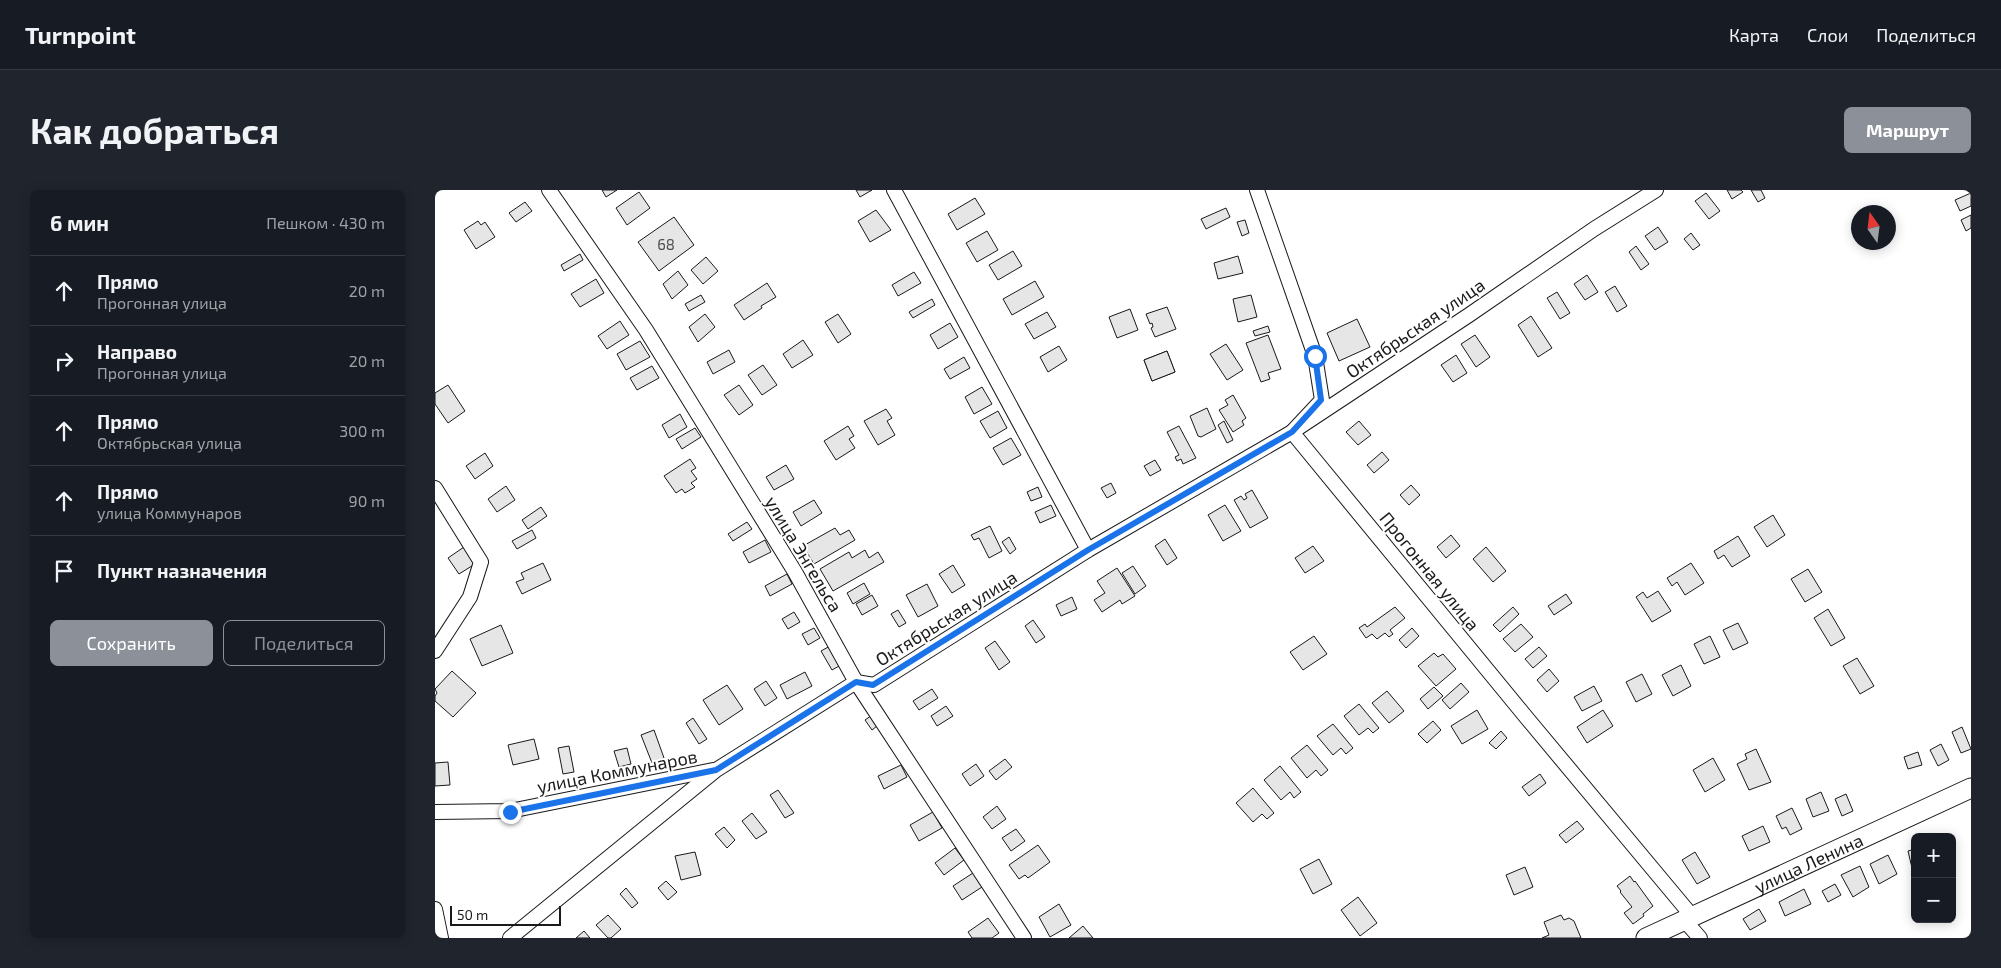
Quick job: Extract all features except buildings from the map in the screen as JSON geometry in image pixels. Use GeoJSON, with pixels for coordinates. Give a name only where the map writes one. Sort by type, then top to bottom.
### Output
{"type":"FeatureCollection","features":[{"type":"Feature","properties":{"kind":"street","name":"улица Энгельса"},"geometry":{"type":"LineString","coordinates":[[549,190],[646,330],[795,572],[856,682],[1025,938]]}},
{"type":"Feature","properties":{"kind":"street"},"geometry":{"type":"LineString","coordinates":[[894,190],[1088,550]]}},
{"type":"Feature","properties":{"kind":"street"},"geometry":{"type":"LineString","coordinates":[[1257,190],[1315,356],[1321,400],[1292,432]]}},
{"type":"Feature","properties":{"kind":"street","name":"Октябрьская улица"},"geometry":{"type":"LineString","coordinates":[[510,938],[716,770],[856,682],[873,685],[1088,550],[1292,432],[1655,190]]}},
{"type":"Feature","properties":{"kind":"street","name":"Прогонная улица"},"geometry":{"type":"LineString","coordinates":[[1292,432],[1687,910],[1685,921],[1700,938]]}},
{"type":"Feature","properties":{"kind":"street"},"geometry":{"type":"LineString","coordinates":[[435,488],[481,562],[470,598],[435,651]]}},
{"type":"Feature","properties":{"kind":"street","name":"улица Коммунаров"},"geometry":{"type":"LineString","coordinates":[[435,812],[510,812],[716,770]]}},
{"type":"Feature","properties":{"kind":"street","name":"улица Ленина"},"geometry":{"type":"LineString","coordinates":[[1646,938],[1971,788]]}},
{"type":"Feature","properties":{"kind":"street"},"geometry":{"type":"LineString","coordinates":[[435,909],[441,938]]}},
{"type":"Feature","properties":{"kind":"route"},"geometry":{"type":"LineString","coordinates":[[510,812],[716,770],[856,682],[873,685],[1088,550],[1292,432],[1321,400],[1315,356]]}}]}
